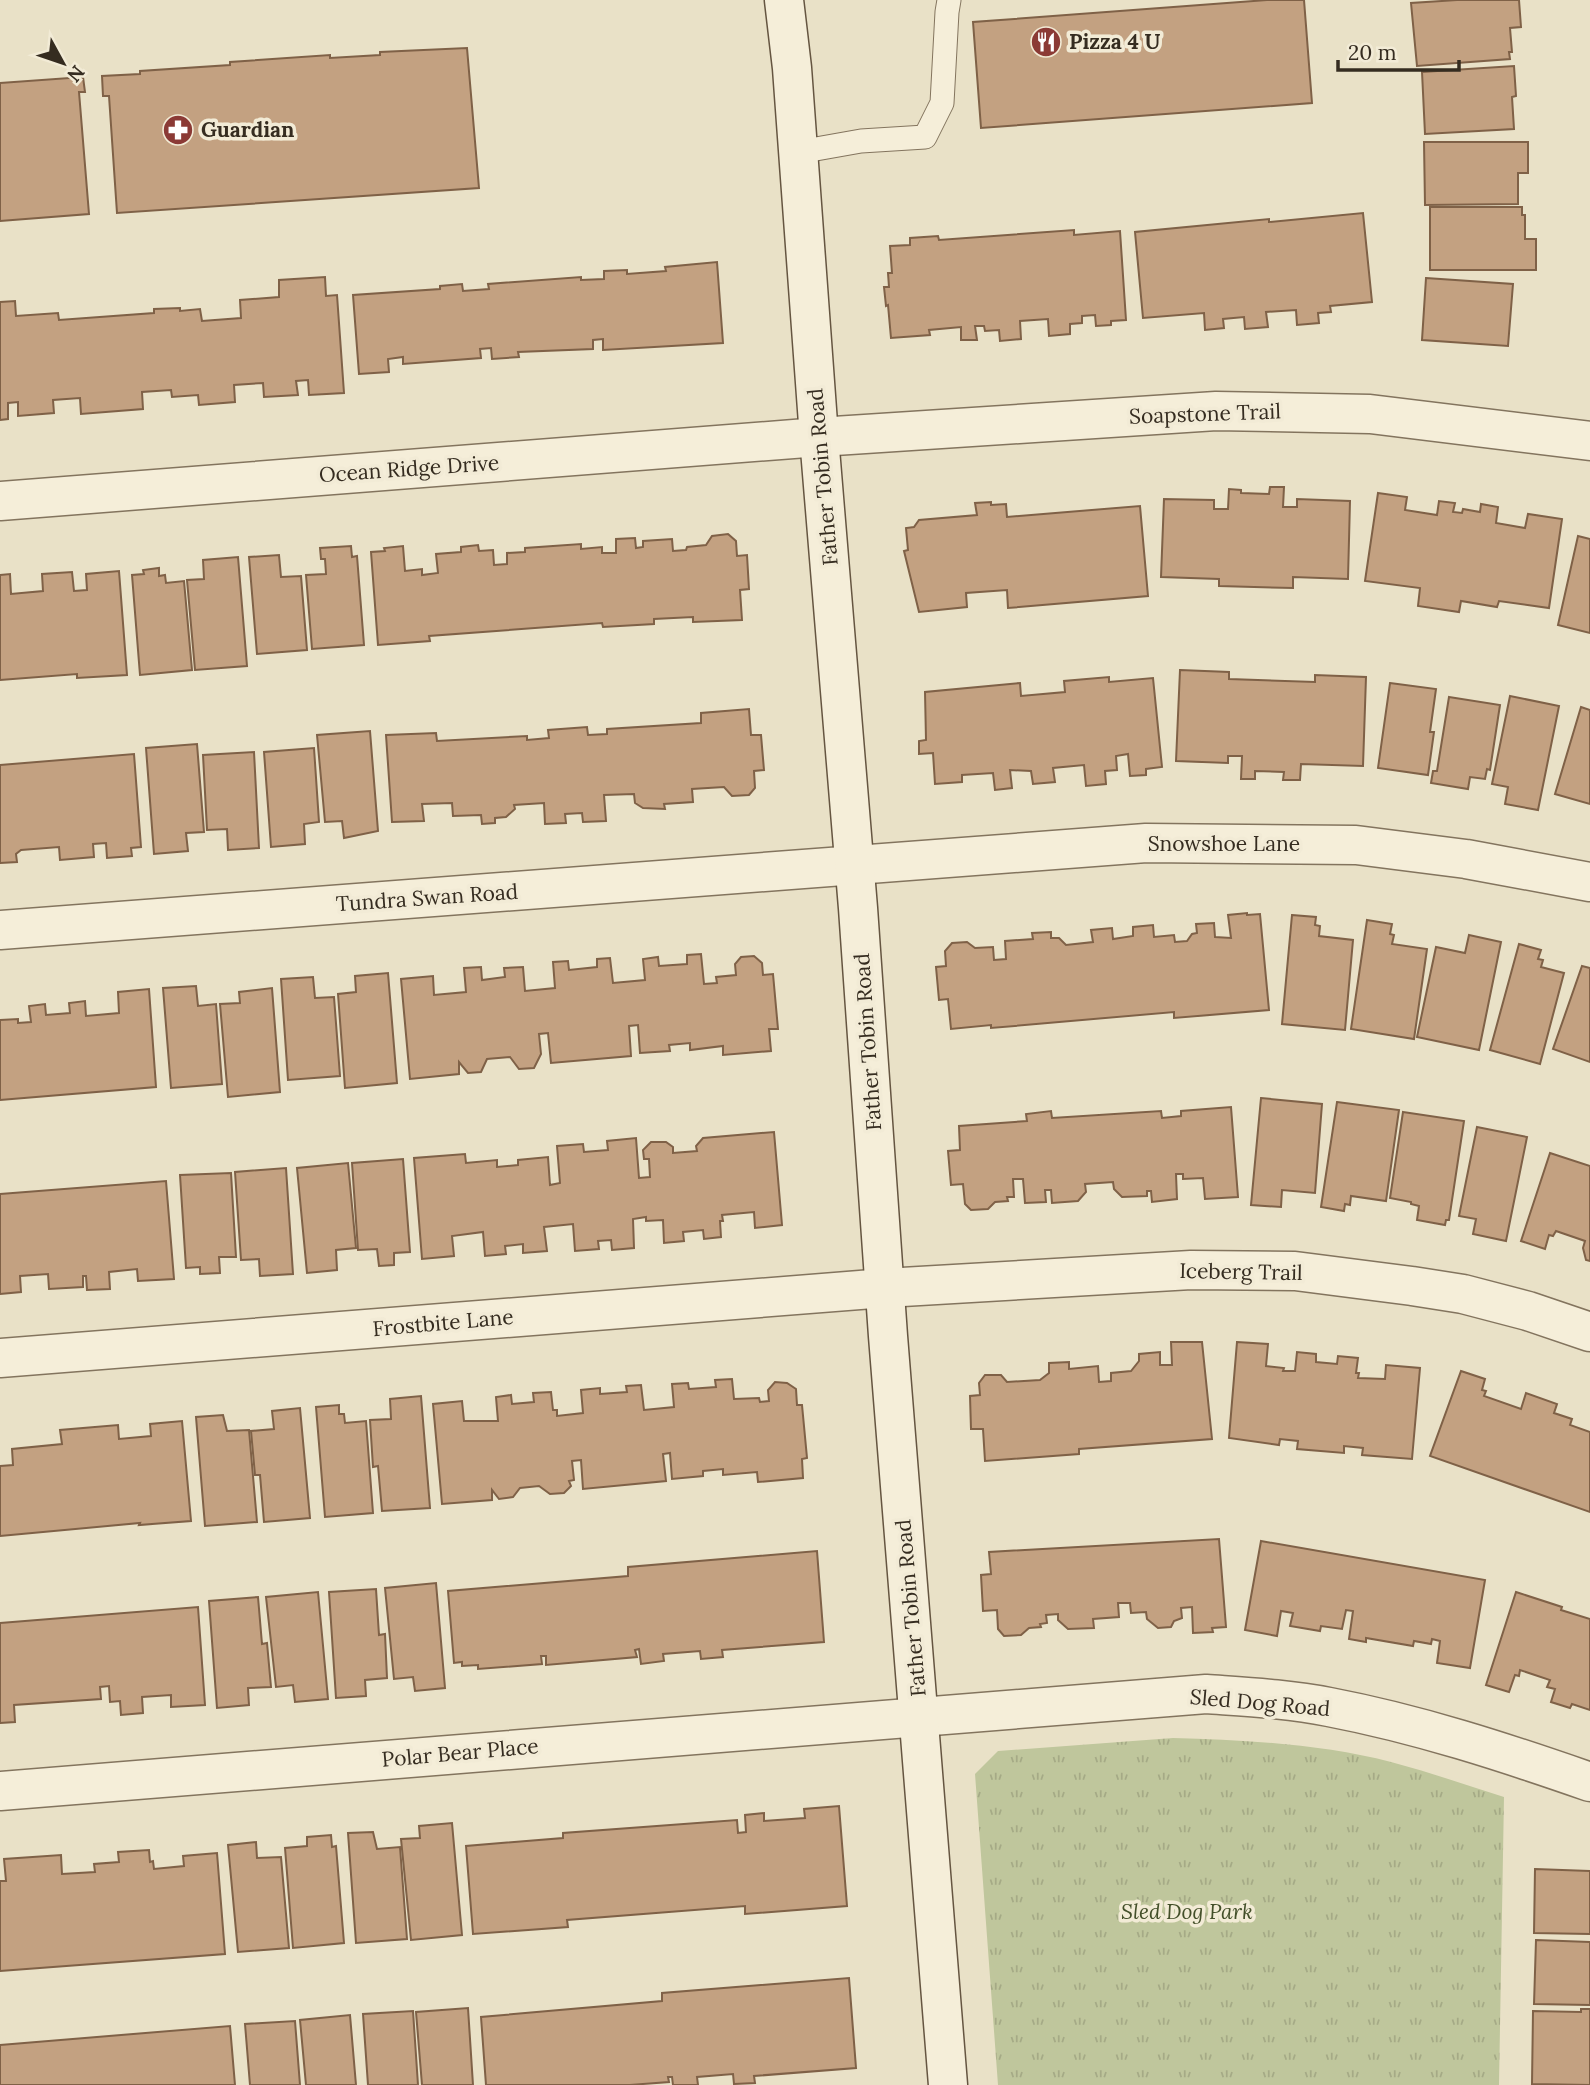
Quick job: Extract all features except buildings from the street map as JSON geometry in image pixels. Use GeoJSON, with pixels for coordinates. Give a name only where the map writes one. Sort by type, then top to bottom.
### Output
{"type":"FeatureCollection","features":[{"type":"Feature","properties":{"kind":"street","name":"Father Tobin Road"},"geometry":{"type":"LineString","coordinates":[[784,0],[799,152],[948,2085]]}},
{"type":"Feature","properties":{"kind":"street","name":"Soapstone Trail"},"geometry":{"type":"LineString","coordinates":[[819,437],[1216,411],[1370,414],[1590,440]]}},
{"type":"Feature","properties":{"kind":"street","name":"Ocean Ridge Drive"},"geometry":{"type":"LineString","coordinates":[[0,501],[819,437]]}},
{"type":"Feature","properties":{"kind":"street","name":"Snowshoe Lane"},"geometry":{"type":"LineString","coordinates":[[855,865],[1146,843],[1280,843],[1356,845],[1479,861],[1590,882]]}},
{"type":"Feature","properties":{"kind":"street","name":"Tundra Swan Road"},"geometry":{"type":"LineString","coordinates":[[0,930],[855,865]]}},
{"type":"Feature","properties":{"kind":"street","name":"Iceberg Trail"},"geometry":{"type":"LineString","coordinates":[[885,1287],[1191,1270],[1295,1271],[1463,1294],[1528,1311],[1590,1332]]}},
{"type":"Feature","properties":{"kind":"street","name":"Frostbite Lane"},"geometry":{"type":"LineString","coordinates":[[0,1358],[885,1287]]}},
{"type":"Feature","properties":{"kind":"street","name":"Sled Dog Road"},"geometry":{"type":"LineString","coordinates":[[920,1716],[1206,1694],[1267,1699],[1326,1707],[1420,1728],[1493,1748],[1590,1782]]}},
{"type":"Feature","properties":{"kind":"street","name":"Polar Bear Place"},"geometry":{"type":"LineString","coordinates":[[0,1791],[920,1716]]}},
{"type":"Feature","properties":{"kind":"lane"},"geometry":{"type":"LineString","coordinates":[[799,152],[861,141],[925,137],[942,103],[949,0]]}},
{"type":"Feature","properties":{"kind":"green space","name":"Sled Dog Park"},"geometry":{"type":"Polygon","coordinates":[[[1173,1738],[1255,1742],[1338,1751],[1405,1766],[1504,1797],[1499,2085],[998,2085],[975,1774],[998,1751],[1173,1738]]]}},
{"type":"Feature","properties":{"kind":"place","name":"Pizza 4 U"},"geometry":{"type":"Point","coordinates":[1046,42]}},
{"type":"Feature","properties":{"kind":"place","name":"Guardian"},"geometry":{"type":"Point","coordinates":[178,130]}}]}
